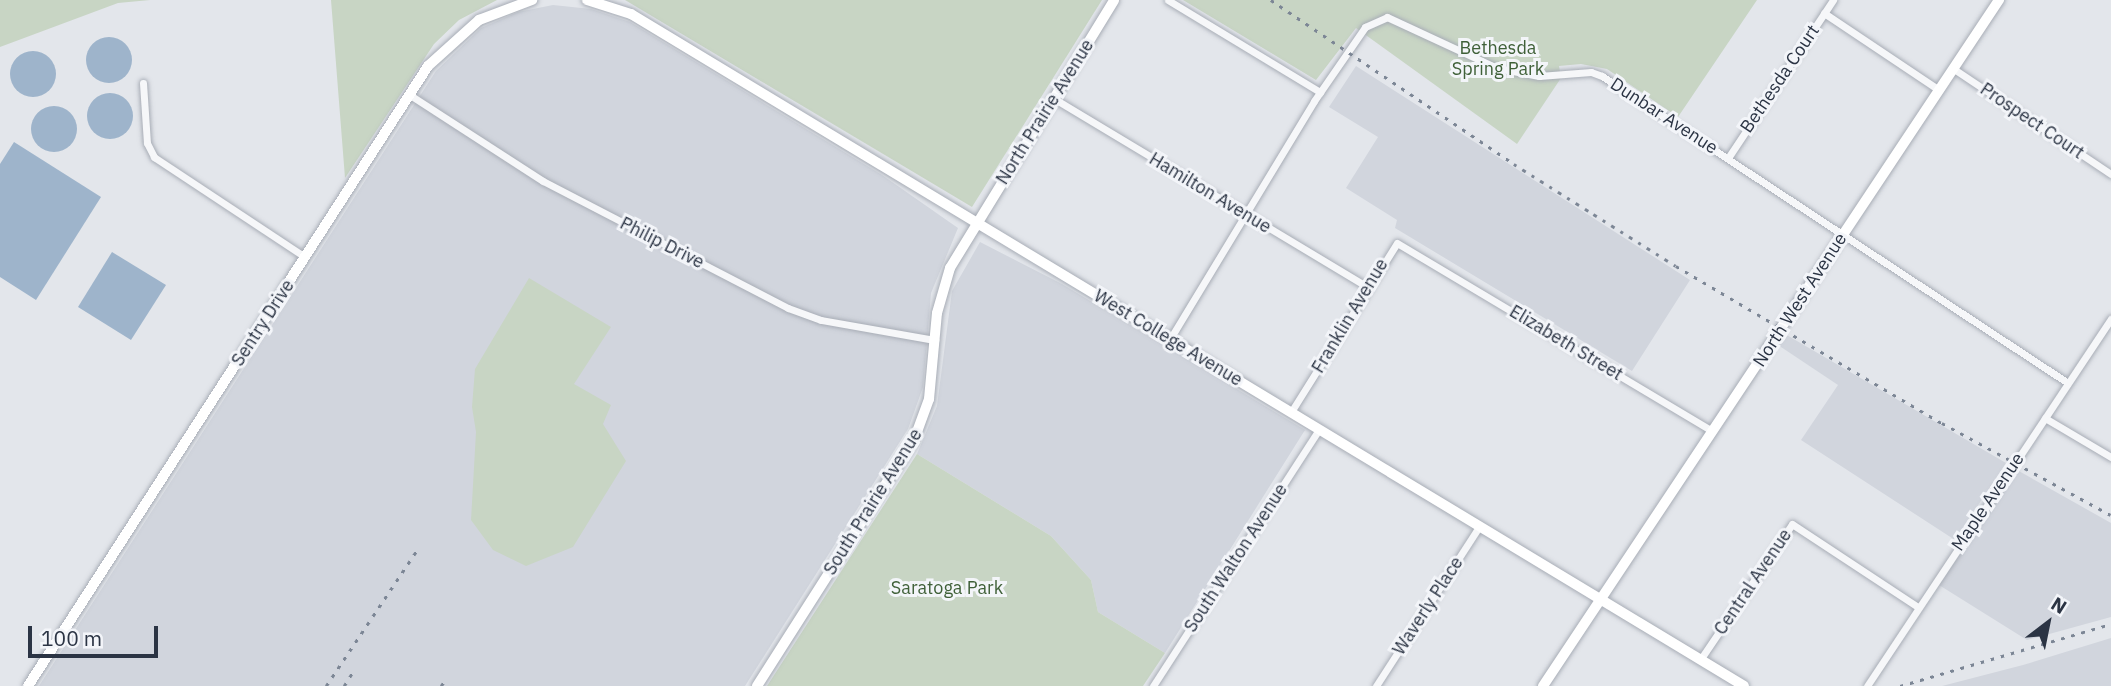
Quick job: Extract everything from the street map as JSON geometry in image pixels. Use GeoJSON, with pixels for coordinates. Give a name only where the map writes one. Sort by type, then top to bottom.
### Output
{"type":"FeatureCollection","features":[{"type":"Feature","properties":{"kind":"street","name":"Sentry Drive"},"geometry":{"type":"LineString","coordinates":[[28,686],[435,57],[461,32],[492,13],[533,0]]}},
{"type":"Feature","properties":{"kind":"street","name":"West College Avenue"},"geometry":{"type":"LineString","coordinates":[[587,0],[631,14],[1744,686]]}},
{"type":"Feature","properties":{"kind":"street","name":"North Prairie Avenue"},"geometry":{"type":"LineString","coordinates":[[975,224],[1114,0]]}},
{"type":"Feature","properties":{"kind":"street"},"geometry":{"type":"LineString","coordinates":[[1168,0],[1320,92]]}},
{"type":"Feature","properties":{"kind":"street","name":"North West Avenue"},"geometry":{"type":"LineString","coordinates":[[1544,686],[2000,0]]}},
{"type":"Feature","properties":{"kind":"street","name":"Bethesda Court"},"geometry":{"type":"LineString","coordinates":[[1728,158],[1824,13],[1829,1]]}},
{"type":"Feature","properties":{"kind":"street"},"geometry":{"type":"LineString","coordinates":[[1824,13],[1939,90]]}},
{"type":"Feature","properties":{"kind":"street","name":"Dunbar Avenue"},"geometry":{"type":"LineString","coordinates":[[1170,339],[1320,92],[1365,27],[1378,19],[1394,18],[1497,68],[1539,76],[1597,73],[2068,383]]}},
{"type":"Feature","properties":{"kind":"street","name":"Prospect Court"},"geometry":{"type":"LineString","coordinates":[[1954,69],[2111,174]]}},
{"type":"Feature","properties":{"kind":"street"},"geometry":{"type":"LineString","coordinates":[[143,83],[147,143],[154,157],[305,257]]}},
{"type":"Feature","properties":{"kind":"street","name":"Philip Drive"},"geometry":{"type":"LineString","coordinates":[[410,95],[543,181],[788,308],[821,320],[935,340]]}},
{"type":"Feature","properties":{"kind":"street","name":"Hamilton Avenue"},"geometry":{"type":"LineString","coordinates":[[1053,98],[1367,287]]}},
{"type":"Feature","properties":{"kind":"street","name":"South Prairie Avenue"},"geometry":{"type":"LineString","coordinates":[[757,686],[915,439],[929,399],[944,284],[975,224]]}},
{"type":"Feature","properties":{"kind":"street","name":"Franklin Avenue"},"geometry":{"type":"LineString","coordinates":[[1291,412],[1395,244],[1419,254]]}},
{"type":"Feature","properties":{"kind":"street","name":"Elizabeth Street"},"geometry":{"type":"LineString","coordinates":[[1419,254],[1712,431]]}},
{"type":"Feature","properties":{"kind":"street","name":"Maple Avenue"},"geometry":{"type":"LineString","coordinates":[[1867,686],[2111,319]]}},
{"type":"Feature","properties":{"kind":"street"},"geometry":{"type":"LineString","coordinates":[[2045,418],[2111,457]]}},
{"type":"Feature","properties":{"kind":"street","name":"South Walton Avenue"},"geometry":{"type":"LineString","coordinates":[[1153,686],[1319,429]]}},
{"type":"Feature","properties":{"kind":"street","name":"Central Avenue"},"geometry":{"type":"LineString","coordinates":[[1700,660],[1792,524],[1918,607]]}},
{"type":"Feature","properties":{"kind":"street","name":"Waverly Place"},"geometry":{"type":"LineString","coordinates":[[1381,685],[1479,527]]}},
{"type":"Feature","properties":{"kind":"shaded area"},"geometry":{"type":"Polygon","coordinates":[[[553,5],[591,9],[630,22],[882,175],[958,228],[931,293],[923,387],[908,429],[745,686],[39,686],[436,71],[481,28],[518,12],[553,5]]]}},
{"type":"Feature","properties":{"kind":"shaded area"},"geometry":{"type":"Polygon","coordinates":[[[1356,66],[1690,280],[1632,371],[1395,228],[1397,220],[1346,188],[1378,137],[1329,107],[1356,66]]]}},
{"type":"Feature","properties":{"kind":"shaded area"},"geometry":{"type":"Polygon","coordinates":[[[980,242],[1062,284],[1305,430],[1165,653],[1098,612],[1091,580],[1051,536],[917,454],[937,406],[952,291],[980,242]]]}},
{"type":"Feature","properties":{"kind":"shaded area"},"geometry":{"type":"Polygon","coordinates":[[[1785,334],[2006,463],[1955,540],[1801,440],[1838,385],[1778,345],[1785,334]]]}},
{"type":"Feature","properties":{"kind":"shaded area"},"geometry":{"type":"Polygon","coordinates":[[[2017,470],[2111,523],[2111,617],[2027,640],[1939,585],[2017,470]]]}},
{"type":"Feature","properties":{"kind":"shaded area"},"geometry":{"type":"Polygon","coordinates":[[[2111,638],[2111,686],[1942,686],[2023,665],[2111,638]]]}},
{"type":"Feature","properties":{"kind":"green space"},"geometry":{"type":"Polygon","coordinates":[[[0,0],[150,0],[118,3],[0,47],[0,0]]]}},
{"type":"Feature","properties":{"kind":"green space"},"geometry":{"type":"Polygon","coordinates":[[[331,0],[497,0],[459,20],[434,44],[345,178],[331,0]]]}},
{"type":"Feature","properties":{"kind":"green space"},"geometry":{"type":"Polygon","coordinates":[[[625,0],[1102,0],[972,207],[625,0]]]}},
{"type":"Feature","properties":{"kind":"green space","name":"Bethesda Spring Park"},"geometry":{"type":"Polygon","coordinates":[[[1183,0],[1757,0],[1678,117],[1607,69],[1581,64],[1559,66],[1561,78],[1517,144],[1356,28],[1316,80],[1183,0]]]}},
{"type":"Feature","properties":{"kind":"green space"},"geometry":{"type":"Polygon","coordinates":[[[529,278],[611,327],[574,384],[611,405],[603,424],[626,461],[573,547],[526,566],[493,550],[471,520],[476,432],[472,407],[475,369],[529,278]]]}},
{"type":"Feature","properties":{"kind":"green space","name":"Saratoga Park"},"geometry":{"type":"Polygon","coordinates":[[[917,454],[1051,536],[1091,580],[1098,612],[1165,653],[1143,686],[767,686],[917,454]]]}},
{"type":"Feature","properties":{"kind":"water"},"geometry":{"type":"Polygon","coordinates":[[[109,37],[125,44],[132,60],[125,76],[109,83],[93,76],[86,60],[93,44],[109,37]]]}},
{"type":"Feature","properties":{"kind":"water"},"geometry":{"type":"Polygon","coordinates":[[[33,51],[49,58],[56,74],[49,90],[33,97],[17,90],[10,74],[17,58],[33,51]]]}},
{"type":"Feature","properties":{"kind":"water"},"geometry":{"type":"Polygon","coordinates":[[[110,93],[126,100],[133,116],[126,132],[110,139],[94,132],[87,116],[94,100],[110,93]]]}},
{"type":"Feature","properties":{"kind":"water"},"geometry":{"type":"Polygon","coordinates":[[[54,106],[70,113],[77,129],[70,145],[54,152],[38,145],[31,129],[38,113],[54,106]]]}},
{"type":"Feature","properties":{"kind":"water"},"geometry":{"type":"Polygon","coordinates":[[[14,142],[101,197],[36,300],[0,277],[0,164],[14,142]]]}},
{"type":"Feature","properties":{"kind":"water"},"geometry":{"type":"Polygon","coordinates":[[[112,252],[166,285],[131,340],[78,307],[112,252]]]}},
{"type":"Feature","properties":{"kind":"railway"},"geometry":{"type":"LineString","coordinates":[[1271,0],[1514,164],[1676,266],[1942,423],[2111,515]]}},
{"type":"Feature","properties":{"kind":"railway"},"geometry":{"type":"LineString","coordinates":[[326,686],[417,550]]}},
{"type":"Feature","properties":{"kind":"railway"},"geometry":{"type":"LineString","coordinates":[[1900,686],[2111,624]]}},
{"type":"Feature","properties":{"kind":"railway"},"geometry":{"type":"LineString","coordinates":[[344,686],[354,670]]}},
{"type":"Feature","properties":{"kind":"railway"},"geometry":{"type":"LineString","coordinates":[[441,686],[445,680]]}}]}
